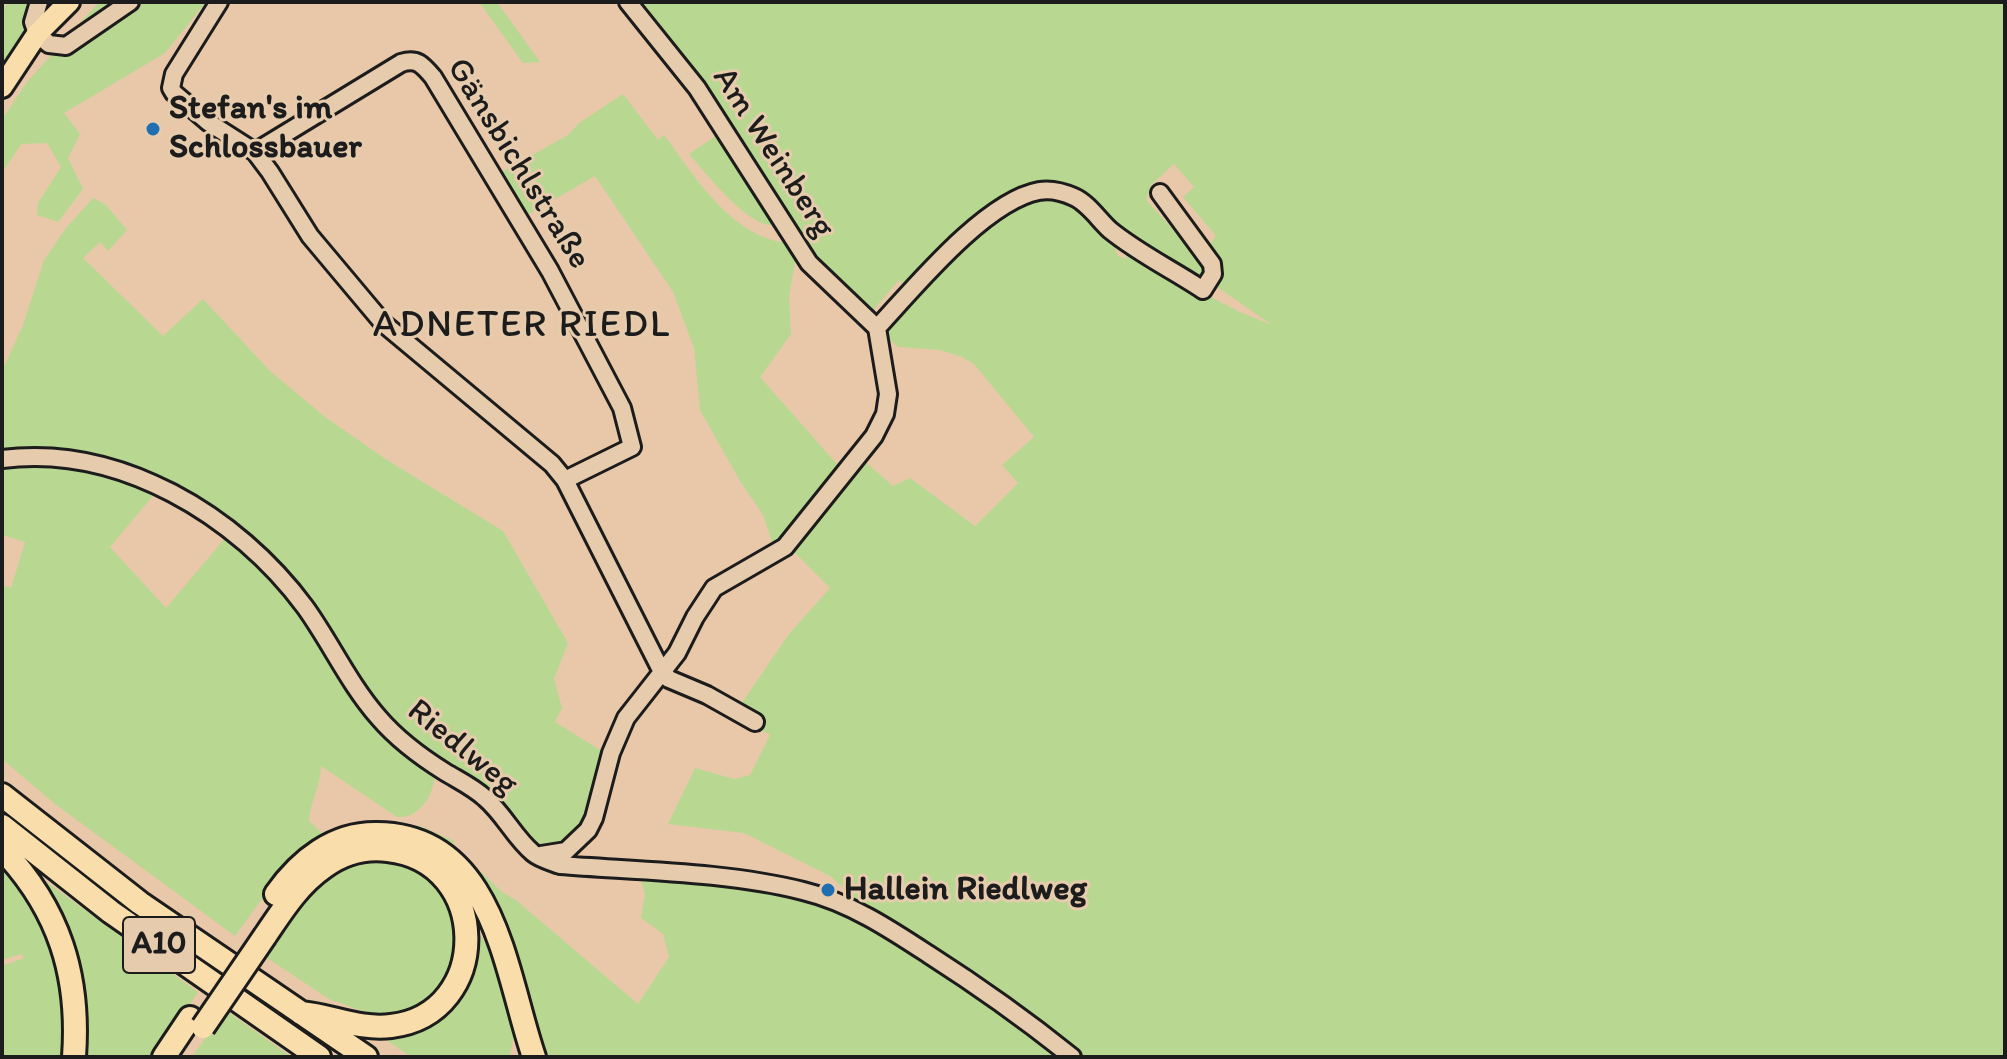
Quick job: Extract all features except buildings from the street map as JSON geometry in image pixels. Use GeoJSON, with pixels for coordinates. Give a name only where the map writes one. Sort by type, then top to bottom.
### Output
{"type":"FeatureCollection","features":[{"type":"Feature","properties":{"kind":"highway","name":"A10"},"geometry":{"type":"LineString","coordinates":[[2,795],[140,903],[366,1057]]}},
{"type":"Feature","properties":{"kind":"highway","name":"A10"},"geometry":{"type":"LineString","coordinates":[[2,826],[111,912],[319,1057]]}},
{"type":"Feature","properties":{"kind":"highway"},"geometry":{"type":"LineString","coordinates":[[259,932],[278,890],[298,867],[327,846],[372,834],[399,836],[425,844],[439,852],[468,878],[489,913],[510,969],[534,1057]]}},
{"type":"Feature","properties":{"kind":"highway"},"geometry":{"type":"LineString","coordinates":[[2,849],[33,887],[62,943],[76,1006],[74,1057]]}},
{"type":"Feature","properties":{"kind":"highway"},"geometry":{"type":"LineString","coordinates":[[164,1057],[197,1023],[259,932],[322,868],[354,852],[375,849],[407,854],[438,871],[459,900],[466,917],[466,956],[452,989],[429,1012],[403,1024],[374,1027],[326,1015],[301,1013]]}},
{"type":"Feature","properties":{"kind":"highway"},"geometry":{"type":"LineString","coordinates":[[182,1057],[197,1023]]}},
{"type":"Feature","properties":{"kind":"main road"},"geometry":{"type":"LineString","coordinates":[[2,87],[37,34],[69,2]]}},
{"type":"Feature","properties":{"kind":"street"},"geometry":{"type":"LineString","coordinates":[[39,2],[33,22],[37,34],[49,44],[66,46],[130,2]]}},
{"type":"Feature","properties":{"kind":"street"},"geometry":{"type":"LineString","coordinates":[[219,2],[174,74],[171,88],[208,122],[255,152],[310,236],[383,323],[552,464],[565,480],[662,672],[669,679],[707,695],[755,722]]}},
{"type":"Feature","properties":{"kind":"street","name":"Am Weinberg"},"geometry":{"type":"LineString","coordinates":[[628,2],[697,88],[809,263],[877,328]]}},
{"type":"Feature","properties":{"kind":"street","name":"Gänsbichlstraße"},"geometry":{"type":"LineString","coordinates":[[255,152],[401,63],[411,60],[422,64],[433,77],[550,271],[622,408],[632,447],[565,480]]}},
{"type":"Feature","properties":{"kind":"street"},"geometry":{"type":"LineString","coordinates":[[535,855],[566,851],[588,830],[611,753],[626,718],[662,672],[714,588],[785,547],[874,436],[885,414],[888,394],[877,328],[959,242],[998,210],[1038,191],[1057,190],[1078,198],[1111,231],[1203,290],[1213,274],[1212,264],[1160,193]]}},
{"type":"Feature","properties":{"kind":"street","name":"Riedlweg"},"geometry":{"type":"LineString","coordinates":[[2,459],[58,458],[108,467],[157,485],[216,521],[257,554],[294,593],[351,683],[381,721],[420,755],[488,800],[535,855]]}},
{"type":"Feature","properties":{"kind":"street"},"geometry":{"type":"LineString","coordinates":[[535,855],[560,865],[764,883],[805,891],[839,903],[891,930],[968,980],[1072,1057]]}},
{"type":"Feature","properties":{"kind":"green space"},"geometry":{"type":"Polygon","coordinates":[[[9,2],[34,2],[24,34],[2,66],[2,10],[9,2]]]}},
{"type":"Feature","properties":{"kind":"green space"},"geometry":{"type":"Polygon","coordinates":[[[99,2],[206,2],[165,53],[64,113],[80,134],[68,158],[83,189],[58,222],[37,215],[38,203],[61,167],[47,143],[21,144],[2,173],[2,119],[27,82],[99,2]]]}},
{"type":"Feature","properties":{"kind":"green space"},"geometry":{"type":"Polygon","coordinates":[[[479,2],[497,2],[540,62],[523,63],[479,2]]]}},
{"type":"Feature","properties":{"kind":"green space"},"geometry":{"type":"Polygon","coordinates":[[[637,2],[2005,2],[2005,1057],[1078,1057],[1034,1022],[881,921],[830,876],[744,833],[668,824],[695,768],[734,779],[750,775],[770,735],[754,726],[758,717],[739,707],[789,634],[830,588],[791,549],[862,459],[893,486],[910,478],[975,526],[1018,483],[1002,465],[1034,437],[974,364],[940,350],[898,347],[881,331],[974,233],[1016,203],[1036,195],[1058,196],[1081,207],[1097,222],[1103,237],[1109,234],[1118,256],[1127,259],[1111,226],[1085,200],[1061,189],[1037,189],[1012,197],[988,211],[943,250],[907,288],[899,280],[873,310],[815,257],[812,260],[766,184],[637,2]],[[1174,164],[1151,185],[1146,200],[1206,265],[1195,289],[1272,325],[1213,284],[1208,246],[1216,236],[1183,197],[1194,187],[1174,164]]]}},
{"type":"Feature","properties":{"kind":"green space"},"geometry":{"type":"Polygon","coordinates":[[[623,94],[658,140],[664,135],[709,194],[735,220],[769,239],[790,244],[797,252],[789,296],[791,334],[760,377],[842,470],[774,548],[763,515],[700,410],[694,348],[673,292],[595,176],[524,217],[498,174],[568,135],[579,123],[623,94]]]}},
{"type":"Feature","properties":{"kind":"green space"},"geometry":{"type":"Polygon","coordinates":[[[723,131],[777,224],[767,225],[743,211],[689,154],[723,131]]]}},
{"type":"Feature","properties":{"kind":"green space"},"geometry":{"type":"Polygon","coordinates":[[[93,198],[105,204],[127,230],[108,251],[100,242],[83,258],[163,336],[203,299],[270,371],[325,417],[387,460],[503,531],[568,643],[554,679],[562,708],[555,722],[605,753],[592,812],[569,844],[543,850],[530,845],[441,762],[382,717],[253,544],[86,455],[67,451],[60,455],[2,455],[2,371],[23,325],[44,260],[66,228],[93,198]]]}},
{"type":"Feature","properties":{"kind":"green space"},"geometry":{"type":"Polygon","coordinates":[[[2,464],[75,464],[157,491],[110,547],[166,608],[227,536],[289,593],[329,652],[328,658],[339,676],[435,772],[425,803],[413,814],[397,817],[321,766],[309,821],[327,838],[277,878],[235,936],[55,804],[2,759],[2,585],[11,588],[25,542],[2,535],[2,464]]]}},
{"type":"Feature","properties":{"kind":"green space"},"geometry":{"type":"Polygon","coordinates":[[[392,824],[420,826],[454,841],[453,845],[502,892],[517,901],[638,1004],[669,957],[663,934],[641,918],[645,894],[639,874],[808,896],[892,935],[1066,1057],[548,1057],[519,963],[495,903],[419,832],[392,824]]]}},
{"type":"Feature","properties":{"kind":"green space"},"geometry":{"type":"Polygon","coordinates":[[[376,857],[406,861],[430,875],[451,900],[459,953],[443,987],[412,1013],[384,1019],[329,999],[264,956],[308,892],[336,871],[376,857]]]}},
{"type":"Feature","properties":{"kind":"green space"},"geometry":{"type":"Polygon","coordinates":[[[2,865],[48,930],[66,1003],[64,1057],[2,1057],[2,966],[24,958],[21,954],[2,960],[2,865]]]}},
{"type":"Feature","properties":{"kind":"green space"},"geometry":{"type":"Polygon","coordinates":[[[44,880],[198,992],[154,1057],[81,1057],[40,883],[44,880]]]}},
{"type":"Feature","properties":{"kind":"green space"},"geometry":{"type":"Polygon","coordinates":[[[473,925],[495,961],[505,990],[513,1032],[510,1057],[411,1057],[376,1033],[441,1010],[473,925]]]}},
{"type":"Feature","properties":{"kind":"green space"},"geometry":{"type":"Polygon","coordinates":[[[225,1010],[292,1057],[192,1057],[225,1010]]]}},
{"type":"Feature","properties":{"kind":"place","name":"Stefan's im Schlossbauer"},"geometry":{"type":"Point","coordinates":[153,129]}},
{"type":"Feature","properties":{"kind":"place","name":"Hallein Riedlweg"},"geometry":{"type":"Point","coordinates":[828,890]}},
{"type":"Feature","properties":{"kind":"district","name":"ADNETER RIEDL"},"geometry":{"type":"Point","coordinates":[522,326]}}]}
